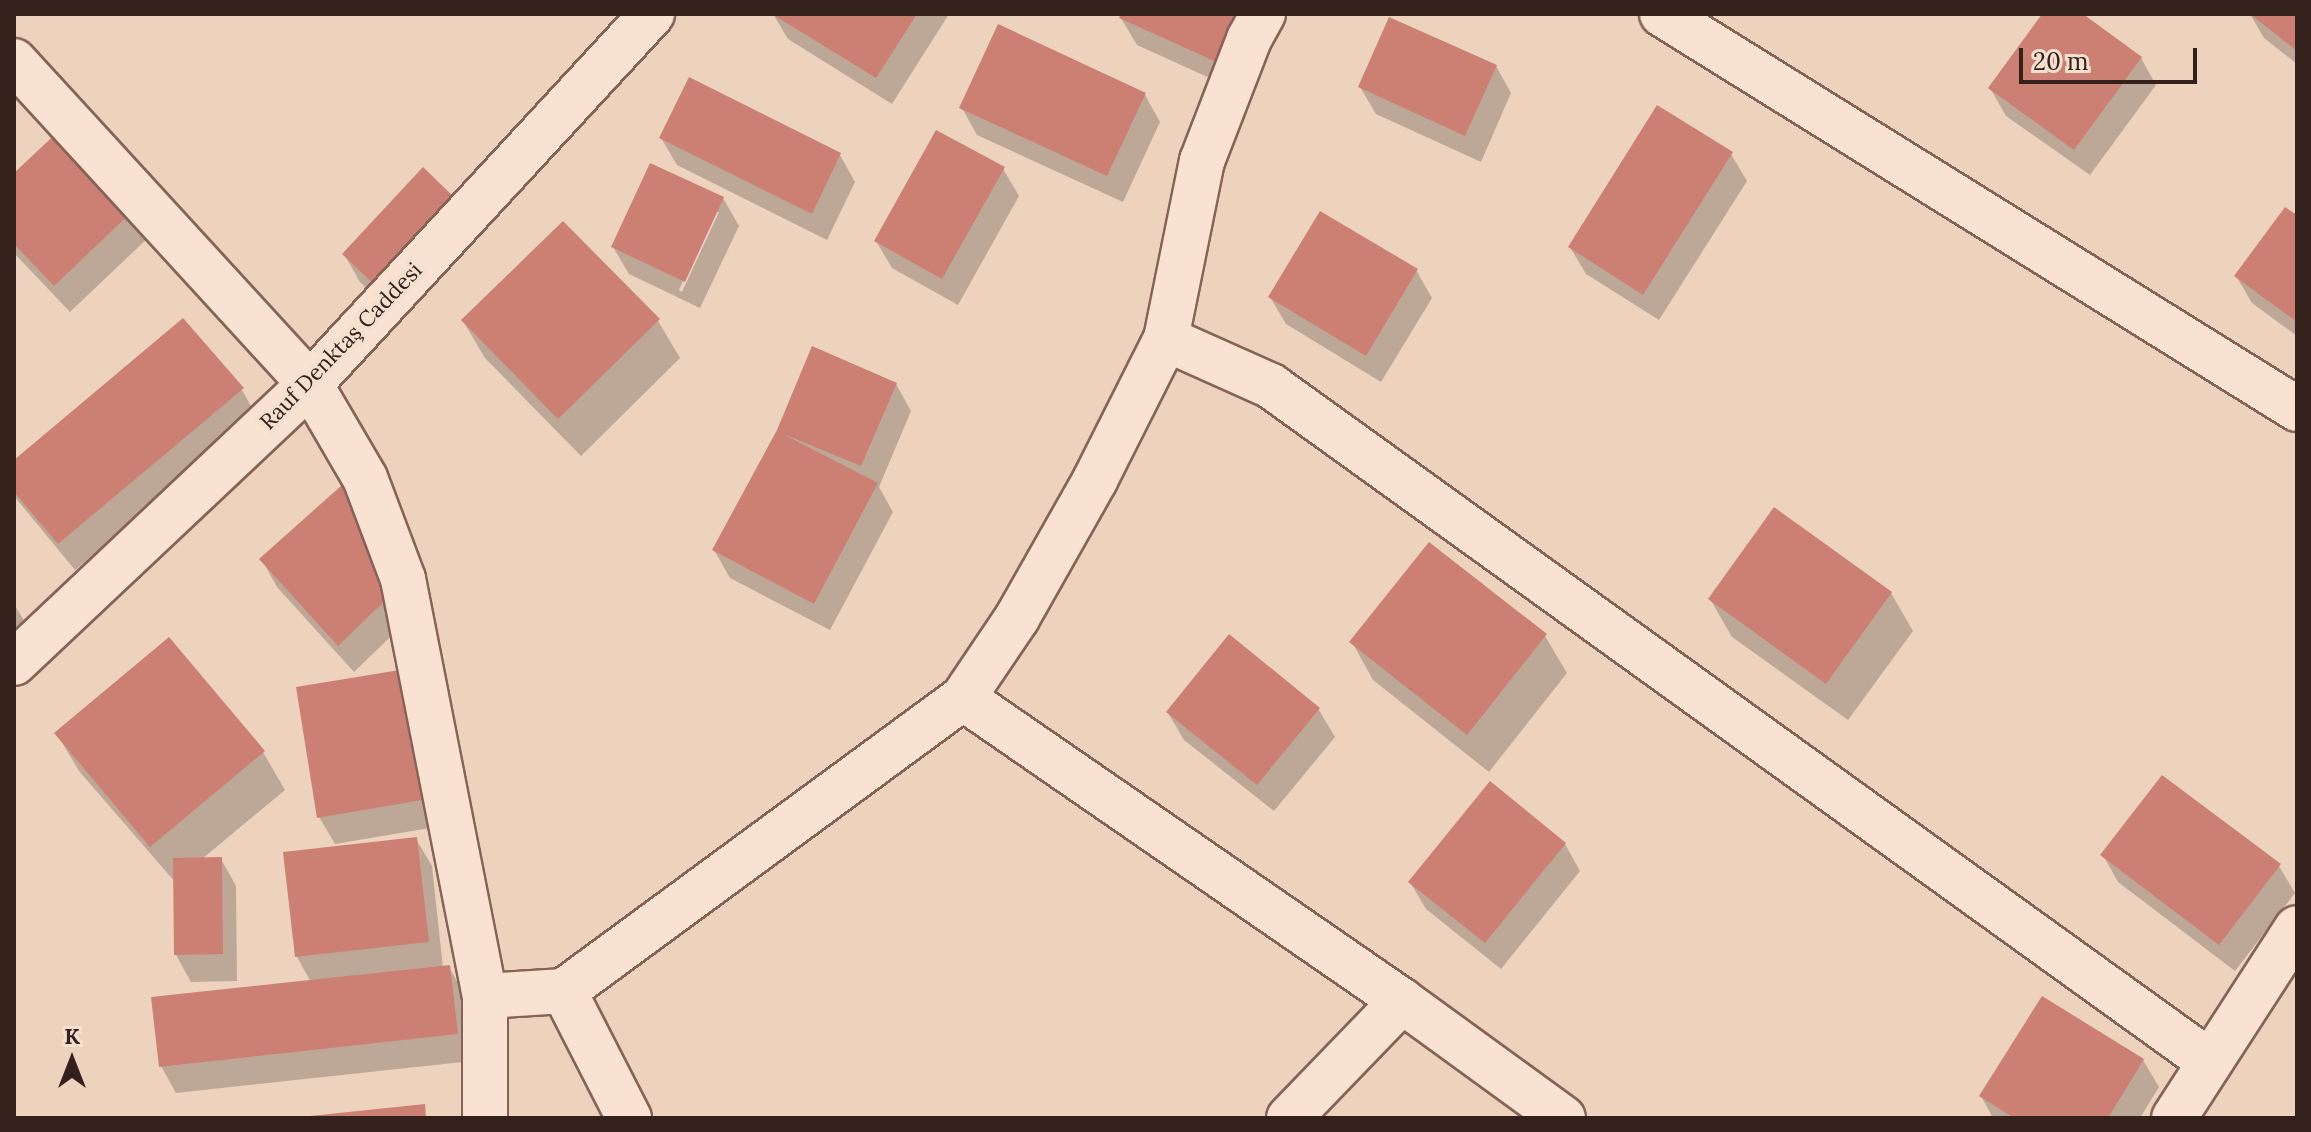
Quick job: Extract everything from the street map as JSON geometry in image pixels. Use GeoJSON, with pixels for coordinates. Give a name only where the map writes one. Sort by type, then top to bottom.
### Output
{"type":"FeatureCollection","features":[{"type":"Feature","properties":{"kind":"street","name":"Rauf Denktaş Caddesi"},"geometry":{"type":"LineString","coordinates":[[14,663],[310,384],[652,14]]}},
{"type":"Feature","properties":{"kind":"street"},"geometry":{"type":"LineString","coordinates":[[485,996],[564,991],[963,698],[1033,590],[1095,480],[1166,339],[1202,161],[1249,39],[1263,14]]}},
{"type":"Feature","properties":{"kind":"street"},"geometry":{"type":"LineString","coordinates":[[1662,14],[2297,409]]}},
{"type":"Feature","properties":{"kind":"street"},"geometry":{"type":"LineString","coordinates":[[14,61],[310,384],[365,478],[403,579],[485,996],[485,1118]]}},
{"type":"Feature","properties":{"kind":"street"},"geometry":{"type":"LineString","coordinates":[[1166,339],[1271,386],[2210,1062]]}},
{"type":"Feature","properties":{"kind":"street"},"geometry":{"type":"LineString","coordinates":[[963,698],[1402,1001],[1563,1118]]}},
{"type":"Feature","properties":{"kind":"street"},"geometry":{"type":"LineString","coordinates":[[2174,1118],[2297,928]]}},
{"type":"Feature","properties":{"kind":"street"},"geometry":{"type":"LineString","coordinates":[[564,991],[629,1118]]}},
{"type":"Feature","properties":{"kind":"street"},"geometry":{"type":"LineString","coordinates":[[1289,1118],[1402,1001]]}},
{"type":"Feature","properties":{"kind":"building"},"geometry":{"type":"Polygon","coordinates":[[[772,14],[917,14],[876,78],[772,14]]]}},
{"type":"Feature","properties":{"kind":"building"},"geometry":{"type":"Polygon","coordinates":[[[1121,14],[1243,14],[1221,64],[1119,18],[1121,14]]]}},
{"type":"Feature","properties":{"kind":"building"},"geometry":{"type":"Polygon","coordinates":[[[2042,14],[2083,14],[2142,57],[2074,150],[1988,88],[2042,14]]]}},
{"type":"Feature","properties":{"kind":"building"},"geometry":{"type":"Polygon","coordinates":[[[2250,14],[2297,14],[2297,51],[2250,14]]]}},
{"type":"Feature","properties":{"kind":"building"},"geometry":{"type":"Polygon","coordinates":[[[1389,17],[1497,65],[1465,136],[1358,87],[1389,17]]]}},
{"type":"Feature","properties":{"kind":"building"},"geometry":{"type":"Polygon","coordinates":[[[998,24],[1146,93],[1107,176],[959,108],[998,24]]]}},
{"type":"Feature","properties":{"kind":"building"},"geometry":{"type":"Polygon","coordinates":[[[689,77],[841,153],[812,214],[659,138],[689,77]]]}},
{"type":"Feature","properties":{"kind":"building"},"geometry":{"type":"Polygon","coordinates":[[[1657,105],[1733,152],[1643,295],[1568,247],[1657,105]]]}},
{"type":"Feature","properties":{"kind":"building"},"geometry":{"type":"Polygon","coordinates":[[[62,128],[137,207],[54,286],[14,244],[14,173],[62,128]]]}},
{"type":"Feature","properties":{"kind":"building"},"geometry":{"type":"Polygon","coordinates":[[[936,130],[1005,167],[942,279],[874,241],[936,130]]]}},
{"type":"Feature","properties":{"kind":"building"},"geometry":{"type":"Polygon","coordinates":[[[650,163],[724,197],[685,282],[611,247],[650,163]]]}},
{"type":"Feature","properties":{"kind":"building"},"geometry":{"type":"Polygon","coordinates":[[[423,167],[461,204],[380,290],[342,254],[423,167]]]}},
{"type":"Feature","properties":{"kind":"building"},"geometry":{"type":"Polygon","coordinates":[[[2285,207],[2297,215],[2297,322],[2234,276],[2285,207]]]}},
{"type":"Feature","properties":{"kind":"building"},"geometry":{"type":"Polygon","coordinates":[[[1320,211],[1418,269],[1366,356],[1268,297],[1320,211]]]}},
{"type":"Feature","properties":{"kind":"building"},"geometry":{"type":"Polygon","coordinates":[[[563,221],[660,319],[558,419],[461,320],[563,221]]]}},
{"type":"Feature","properties":{"kind":"building"},"geometry":{"type":"Polygon","coordinates":[[[183,318],[244,388],[58,544],[14,492],[14,460],[183,318]]]}},
{"type":"Feature","properties":{"kind":"building"},"geometry":{"type":"Polygon","coordinates":[[[812,346],[897,383],[861,466],[781,433],[878,483],[814,604],[712,550],[777,430],[812,346]]]}},
{"type":"Feature","properties":{"kind":"building"},"geometry":{"type":"Polygon","coordinates":[[[351,477],[399,587],[338,646],[259,559],[351,477]]]}},
{"type":"Feature","properties":{"kind":"building"},"geometry":{"type":"Polygon","coordinates":[[[1774,507],[1892,592],[1826,684],[1708,599],[1774,507]]]}},
{"type":"Feature","properties":{"kind":"building"},"geometry":{"type":"Polygon","coordinates":[[[1429,542],[1547,634],[1467,735],[1349,642],[1429,542]]]}},
{"type":"Feature","properties":{"kind":"building"},"geometry":{"type":"Polygon","coordinates":[[[1229,634],[1320,708],[1257,785],[1166,712],[1229,634]]]}},
{"type":"Feature","properties":{"kind":"building"},"geometry":{"type":"Polygon","coordinates":[[[169,637],[265,751],[150,847],[54,733],[169,637]]]}},
{"type":"Feature","properties":{"kind":"building"},"geometry":{"type":"Polygon","coordinates":[[[406,669],[428,799],[317,818],[296,687],[406,669]]]}},
{"type":"Feature","properties":{"kind":"building"},"geometry":{"type":"Polygon","coordinates":[[[2162,775],[2281,864],[2219,945],[2100,855],[2162,775]]]}},
{"type":"Feature","properties":{"kind":"building"},"geometry":{"type":"Polygon","coordinates":[[[1490,781],[1566,843],[1485,943],[1408,882],[1490,781]]]}},
{"type":"Feature","properties":{"kind":"building"},"geometry":{"type":"Polygon","coordinates":[[[417,837],[429,942],[295,957],[283,852],[417,837]]]}},
{"type":"Feature","properties":{"kind":"building"},"geometry":{"type":"Polygon","coordinates":[[[222,857],[223,954],[174,955],[173,858],[222,857]]]}},
{"type":"Feature","properties":{"kind":"building"},"geometry":{"type":"Polygon","coordinates":[[[450,965],[458,1034],[159,1067],[151,997],[450,965]]]}},
{"type":"Feature","properties":{"kind":"building"},"geometry":{"type":"Polygon","coordinates":[[[2042,996],[2144,1059],[2108,1118],[2014,1118],[1979,1096],[2042,996]]]}},
{"type":"Feature","properties":{"kind":"building"},"geometry":{"type":"Polygon","coordinates":[[[425,1104],[426,1118],[310,1118],[310,1116],[425,1104]]]}}]}
